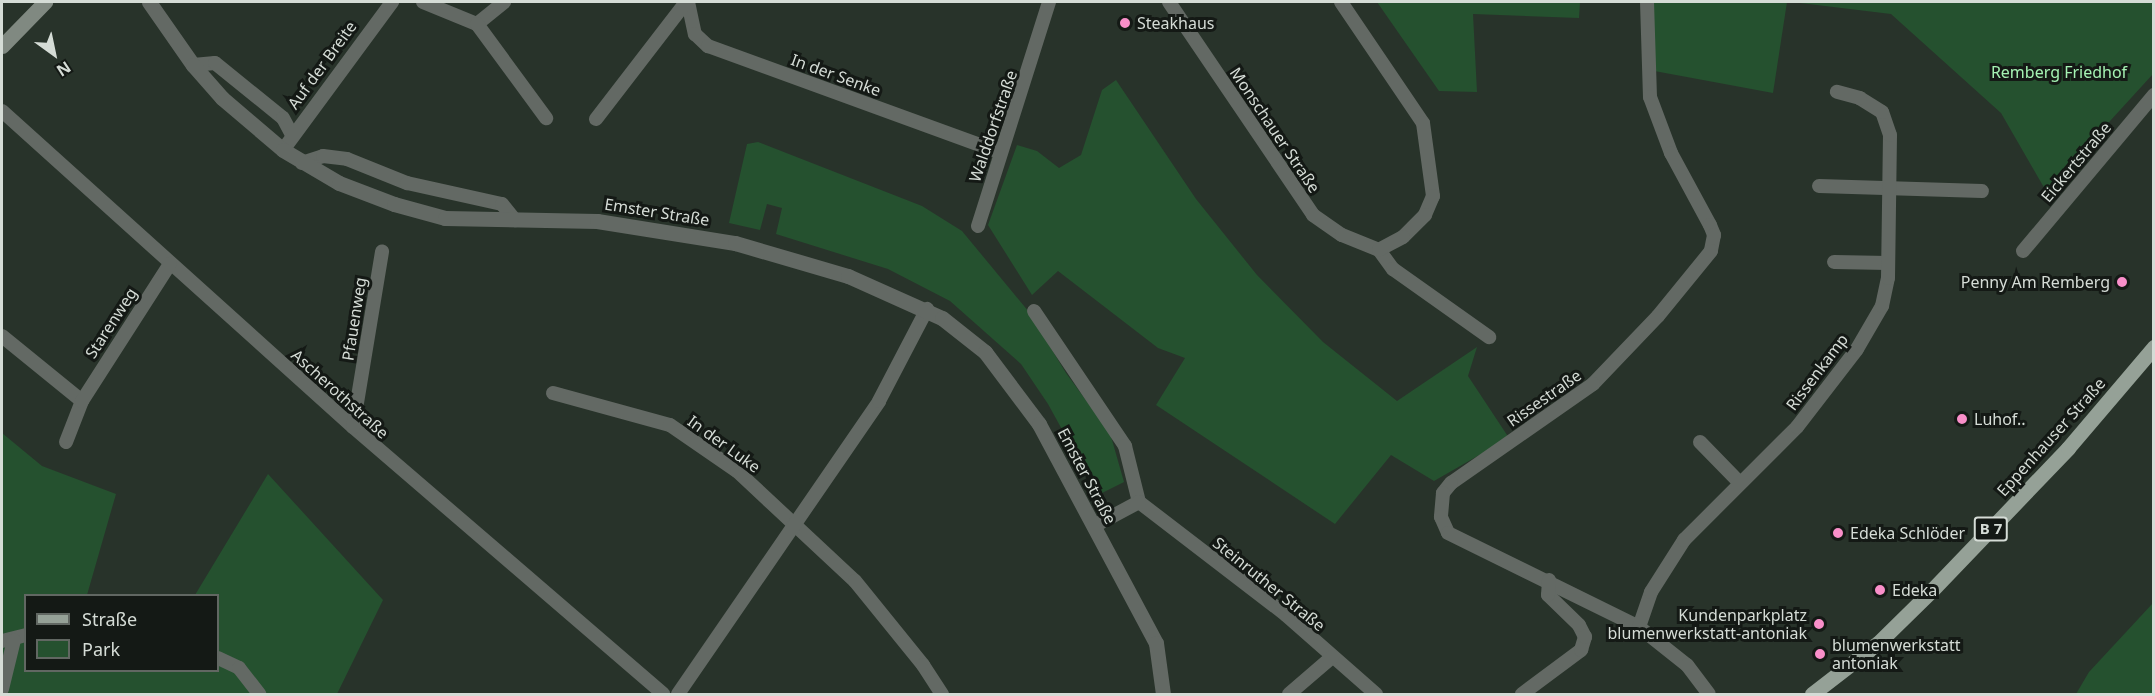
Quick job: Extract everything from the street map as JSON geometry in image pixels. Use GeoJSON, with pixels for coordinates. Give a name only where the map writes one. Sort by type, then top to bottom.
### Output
{"type":"FeatureCollection","features":[{"type":"Feature","properties":{"kind":"main road"},"geometry":{"type":"LineString","coordinates":[[2,46],[45,2]]}},
{"type":"Feature","properties":{"kind":"main road","name":"Eppenhauser Straße"},"geometry":{"type":"LineString","coordinates":[[1812,694],[1878,643],[1933,589],[2054,464],[2154,347]]}},
{"type":"Feature","properties":{"kind":"street","name":"Emster Straße"},"geometry":{"type":"LineString","coordinates":[[149,2],[192,65],[222,98],[283,150],[339,183],[417,212],[474,221],[597,221],[735,243],[812,263],[927,309],[985,352],[1019,394],[1094,526],[1156,643],[1163,694]]}},
{"type":"Feature","properties":{"kind":"street","name":"Auf der Breite"},"geometry":{"type":"LineString","coordinates":[[283,150],[392,2]]}},
{"type":"Feature","properties":{"kind":"street"},"geometry":{"type":"LineString","coordinates":[[423,2],[477,24],[546,118]]}},
{"type":"Feature","properties":{"kind":"street"},"geometry":{"type":"LineString","coordinates":[[477,24],[504,2]]}},
{"type":"Feature","properties":{"kind":"street","name":"In der Senke"},"geometry":{"type":"LineString","coordinates":[[596,119],[687,2]]}},
{"type":"Feature","properties":{"kind":"street","name":"In der Senke"},"geometry":{"type":"LineString","coordinates":[[687,2],[695,34],[708,46],[1000,152]]}},
{"type":"Feature","properties":{"kind":"street","name":"Walddorfstraße"},"geometry":{"type":"LineString","coordinates":[[978,226],[1000,152],[1009,139],[1049,2]]}},
{"type":"Feature","properties":{"kind":"street","name":"Monschauer Straße"},"geometry":{"type":"LineString","coordinates":[[1169,2],[1313,215],[1342,235],[1379,250],[1393,269],[1489,337]]}},
{"type":"Feature","properties":{"kind":"street"},"geometry":{"type":"LineString","coordinates":[[1341,2],[1423,123],[1433,196],[1425,215],[1403,237],[1379,250]]}},
{"type":"Feature","properties":{"kind":"street","name":"Rissestraße"},"geometry":{"type":"LineString","coordinates":[[1647,2],[1650,97],[1671,153],[1714,235],[1711,251],[1658,316],[1593,384],[1458,478],[1443,493],[1441,518],[1448,533],[1548,580],[1639,627],[1687,665],[1709,694]]}},
{"type":"Feature","properties":{"kind":"street"},"geometry":{"type":"LineString","coordinates":[[192,65],[215,63],[283,118],[292,135]]}},
{"type":"Feature","properties":{"kind":"street","name":"Rissenkamp"},"geometry":{"type":"LineString","coordinates":[[1639,627],[1651,592],[1684,540],[1797,427],[1857,349],[1882,306],[1888,263],[1890,135],[1882,112],[1860,98],[1837,92]]}},
{"type":"Feature","properties":{"kind":"street","name":"Eickertstraße"},"geometry":{"type":"LineString","coordinates":[[2023,251],[2154,96]]}},
{"type":"Feature","properties":{"kind":"street","name":"Ascherothstraße"},"geometry":{"type":"LineString","coordinates":[[2,111],[353,427],[663,694]]}},
{"type":"Feature","properties":{"kind":"street"},"geometry":{"type":"LineString","coordinates":[[302,163],[323,156],[347,159],[407,183],[502,204],[514,220]]}},
{"type":"Feature","properties":{"kind":"street"},"geometry":{"type":"LineString","coordinates":[[1819,186],[1982,191]]}},
{"type":"Feature","properties":{"kind":"street","name":"Pfauenweg"},"geometry":{"type":"LineString","coordinates":[[353,427],[382,251]]}},
{"type":"Feature","properties":{"kind":"street"},"geometry":{"type":"LineString","coordinates":[[1834,262],[1888,263]]}},
{"type":"Feature","properties":{"kind":"street","name":"Starenweg"},"geometry":{"type":"LineString","coordinates":[[66,442],[82,401],[170,264]]}},
{"type":"Feature","properties":{"kind":"street"},"geometry":{"type":"LineString","coordinates":[[678,694],[879,401],[927,309]]}},
{"type":"Feature","properties":{"kind":"street"},"geometry":{"type":"LineString","coordinates":[[1034,311],[1125,446],[1139,501],[1094,526]]}},
{"type":"Feature","properties":{"kind":"street"},"geometry":{"type":"LineString","coordinates":[[2,336],[82,401]]}},
{"type":"Feature","properties":{"kind":"street","name":"In der Luke"},"geometry":{"type":"LineString","coordinates":[[553,393],[670,425],[737,471],[855,581],[923,665],[942,694]]}},
{"type":"Feature","properties":{"kind":"street"},"geometry":{"type":"LineString","coordinates":[[1700,442],[1740,483]]}},
{"type":"Feature","properties":{"kind":"street","name":"Steinruther Straße"},"geometry":{"type":"LineString","coordinates":[[1139,501],[1286,615],[1376,694]]}},
{"type":"Feature","properties":{"kind":"street"},"geometry":{"type":"LineString","coordinates":[[1522,694],[1581,650],[1585,638],[1579,625],[1548,595],[1548,580]]}},
{"type":"Feature","properties":{"kind":"street"},"geometry":{"type":"LineString","coordinates":[[2,689],[14,639]]}},
{"type":"Feature","properties":{"kind":"street"},"geometry":{"type":"LineString","coordinates":[[1289,694],[1332,657]]}},
{"type":"Feature","properties":{"kind":"street"},"geometry":{"type":"LineString","coordinates":[[219,658],[239,668],[259,694]]}},
{"type":"Feature","properties":{"kind":"green space"},"geometry":{"type":"Polygon","coordinates":[[[1377,2],[1580,2],[1579,18],[1473,14],[1477,92],[1439,91],[1377,2]]]}},
{"type":"Feature","properties":{"kind":"green space"},"geometry":{"type":"Polygon","coordinates":[[[1648,2],[1787,2],[1773,93],[1649,70],[1648,2]]]}},
{"type":"Feature","properties":{"kind":"green space","name":"Remberg Friedhof"},"geometry":{"type":"Polygon","coordinates":[[[1792,2],[2153,2],[2153,74],[2046,191],[2001,113],[1891,14],[1792,2]]]}},
{"type":"Feature","properties":{"kind":"green space"},"geometry":{"type":"Polygon","coordinates":[[[1116,80],[1196,199],[1257,275],[1323,342],[1397,401],[1477,347],[1468,376],[1509,438],[1434,481],[1391,455],[1335,524],[1156,405],[1185,358],[1158,348],[1058,271],[1032,295],[988,225],[1017,145],[1037,151],[1059,168],[1081,155],[1102,90],[1116,80]]]}},
{"type":"Feature","properties":{"kind":"green space"},"geometry":{"type":"Polygon","coordinates":[[[758,142],[922,206],[962,231],[1029,312],[1066,373],[1110,433],[1124,482],[1098,495],[1048,404],[1021,364],[950,301],[888,269],[776,234],[782,208],[767,204],[760,230],[729,223],[747,144],[758,142]]]}},
{"type":"Feature","properties":{"kind":"green space"},"geometry":{"type":"Polygon","coordinates":[[[2,433],[42,466],[116,494],[87,594],[24,594],[24,672],[219,672],[219,594],[196,594],[268,474],[383,600],[337,694],[2,694],[2,433]]]}},
{"type":"Feature","properties":{"kind":"green space"},"geometry":{"type":"Polygon","coordinates":[[[2153,603],[2153,694],[2076,694],[2089,672],[2153,603]]]}},
{"type":"Feature","properties":{"kind":"place","name":"Steakhaus"},"geometry":{"type":"Point","coordinates":[1125,23]}},
{"type":"Feature","properties":{"kind":"place","name":"Penny Am Remberg"},"geometry":{"type":"Point","coordinates":[2122,282]}},
{"type":"Feature","properties":{"kind":"place","name":"Luhof.."},"geometry":{"type":"Point","coordinates":[1962,419]}},
{"type":"Feature","properties":{"kind":"place","name":"Edeka Schlöder"},"geometry":{"type":"Point","coordinates":[1838,533]}},
{"type":"Feature","properties":{"kind":"place","name":"Edeka"},"geometry":{"type":"Point","coordinates":[1880,590]}},
{"type":"Feature","properties":{"kind":"place","name":"Kundenparkplatz blumenwerkstatt-antoniak"},"geometry":{"type":"Point","coordinates":[1819,624]}},
{"type":"Feature","properties":{"kind":"place","name":"blumenwerkstatt antoniak"},"geometry":{"type":"Point","coordinates":[1820,654]}}]}
